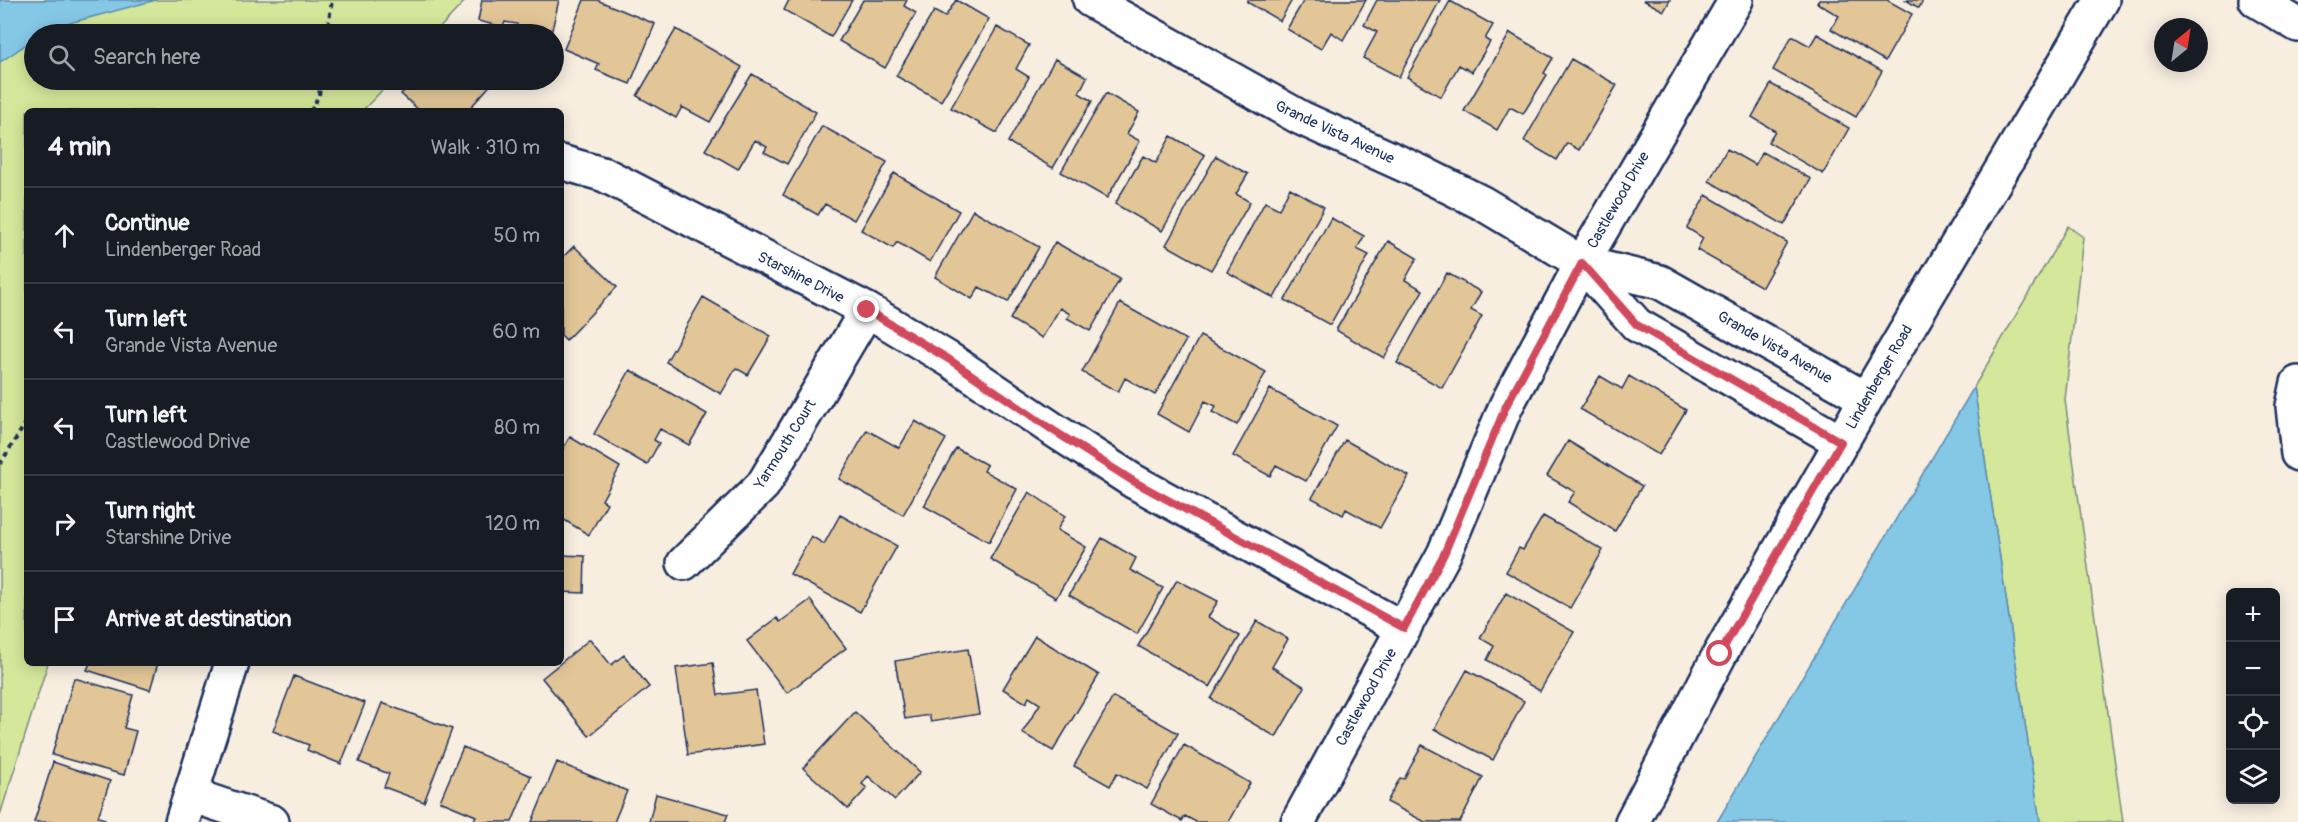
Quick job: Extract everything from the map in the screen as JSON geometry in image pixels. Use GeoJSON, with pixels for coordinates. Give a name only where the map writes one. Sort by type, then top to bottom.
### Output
{"type":"FeatureCollection","features":[{"type":"Feature","properties":{"kind":"street","name":"Grande Vista Avenue"},"geometry":{"type":"LineString","coordinates":[[1090,0],[1300,118],[1420,172],[1482,204],[1582,263],[1660,282],[1866,399]]}},
{"type":"Feature","properties":{"kind":"street","name":"Castlewood Drive"},"geometry":{"type":"LineString","coordinates":[[1298,822],[1444,554],[1506,406],[1582,263],[1736,0]]}},
{"type":"Feature","properties":{"kind":"street","name":"Lindenberger Road"},"geometry":{"type":"LineString","coordinates":[[1632,822],[1720,654],[1841,442],[2102,0]]}},
{"type":"Feature","properties":{"kind":"street"},"geometry":{"type":"LineString","coordinates":[[2256,0],[2298,25]]}},
{"type":"Feature","properties":{"kind":"street","name":"Starshine Drive"},"geometry":{"type":"LineString","coordinates":[[564,163],[604,176],[867,310],[950,360],[1051,429],[1133,481],[1404,628]]}},
{"type":"Feature","properties":{"kind":"street","name":"Grande Vista Avenue"},"geometry":{"type":"LineString","coordinates":[[1582,263],[1637,325],[1841,442]]}},
{"type":"Feature","properties":{"kind":"street","name":"Yarmouth Court"},"geometry":{"type":"LineString","coordinates":[[684,563],[763,485],[867,310]]}},
{"type":"Feature","properties":{"kind":"street"},"geometry":{"type":"LineString","coordinates":[[2298,383],[2293,406],[2298,454]]}},
{"type":"Feature","properties":{"kind":"street"},"geometry":{"type":"LineString","coordinates":[[231,666],[187,808],[272,822]]}},
{"type":"Feature","properties":{"kind":"path"},"geometry":{"type":"LineString","coordinates":[[328,24],[332,0]]}},
{"type":"Feature","properties":{"kind":"path"},"geometry":{"type":"LineString","coordinates":[[312,108],[320,90]]}},
{"type":"Feature","properties":{"kind":"path"},"geometry":{"type":"LineString","coordinates":[[0,464],[24,426]]}},
{"type":"Feature","properties":{"kind":"green space"},"geometry":{"type":"Polygon","coordinates":[[[0,0],[466,0],[443,24],[24,24],[24,90],[382,90],[365,108],[24,108],[24,666],[47,666],[0,815],[0,0]]]}},
{"type":"Feature","properties":{"kind":"green space"},"geometry":{"type":"Polygon","coordinates":[[[2068,226],[2083,237],[2065,400],[2123,822],[2040,822],[1974,387],[2068,226]]]}},
{"type":"Feature","properties":{"kind":"water"},"geometry":{"type":"Polygon","coordinates":[[[0,0],[156,0],[66,24],[24,24],[24,46],[0,62],[0,0]]]}},
{"type":"Feature","properties":{"kind":"water"},"geometry":{"type":"Polygon","coordinates":[[[1974,387],[2040,822],[1717,822],[1974,387]]]}},
{"type":"Feature","properties":{"kind":"building"},"geometry":{"type":"Polygon","coordinates":[[[482,0],[559,0],[553,24],[505,22],[504,24],[490,24],[478,21],[482,0]]]}},
{"type":"Feature","properties":{"kind":"building"},"geometry":{"type":"Polygon","coordinates":[[[584,0],[597,0],[655,24],[630,84],[596,70],[599,64],[564,49],[584,0]]]}},
{"type":"Feature","properties":{"kind":"building"},"geometry":{"type":"Polygon","coordinates":[[[789,0],[852,0],[831,37],[784,10],[789,0]]]}},
{"type":"Feature","properties":{"kind":"building"},"geometry":{"type":"Polygon","coordinates":[[[863,0],[907,0],[904,6],[916,13],[885,68],[839,41],[863,0]]]}},
{"type":"Feature","properties":{"kind":"building"},"geometry":{"type":"Polygon","coordinates":[[[956,0],[989,19],[941,101],[896,76],[934,11],[945,17],[956,0]]]}},
{"type":"Feature","properties":{"kind":"building"},"geometry":{"type":"Polygon","coordinates":[[[1248,0],[1292,0],[1280,21],[1247,2],[1248,0]]]}},
{"type":"Feature","properties":{"kind":"building"},"geometry":{"type":"Polygon","coordinates":[[[1304,0],[1366,0],[1343,40],[1331,32],[1321,49],[1287,29],[1304,0]]]}},
{"type":"Feature","properties":{"kind":"building"},"geometry":{"type":"Polygon","coordinates":[[[1377,0],[1440,0],[1399,77],[1363,58],[1377,32],[1364,25],[1377,0]]]}},
{"type":"Feature","properties":{"kind":"building"},"geometry":{"type":"Polygon","coordinates":[[[1643,0],[1670,0],[1664,11],[1643,0]]]}},
{"type":"Feature","properties":{"kind":"building"},"geometry":{"type":"Polygon","coordinates":[[[1819,0],[1887,0],[1912,14],[1885,61],[1831,29],[1839,16],[1817,3],[1819,0]]]}},
{"type":"Feature","properties":{"kind":"building"},"geometry":{"type":"Polygon","coordinates":[[[1906,0],[1923,0],[1919,8],[1906,0]]]}},
{"type":"Feature","properties":{"kind":"building"},"geometry":{"type":"Polygon","coordinates":[[[1450,1],[1493,25],[1485,39],[1490,42],[1472,72],[1459,65],[1441,97],[1407,77],[1450,1]]]}},
{"type":"Feature","properties":{"kind":"building"},"geometry":{"type":"Polygon","coordinates":[[[997,27],[1029,45],[1016,69],[1029,77],[997,133],[951,108],[997,27]]]}},
{"type":"Feature","properties":{"kind":"building"},"geometry":{"type":"Polygon","coordinates":[[[676,29],[742,67],[710,122],[682,107],[676,118],[637,96],[676,29]]]}},
{"type":"Feature","properties":{"kind":"building"},"geometry":{"type":"Polygon","coordinates":[[[1510,33],[1553,58],[1544,73],[1547,75],[1523,114],[1510,107],[1497,130],[1464,111],[1510,33]]]}},
{"type":"Feature","properties":{"kind":"building"},"geometry":{"type":"Polygon","coordinates":[[[1817,34],[1882,71],[1856,117],[1773,70],[1792,36],[1810,46],[1817,34]]]}},
{"type":"Feature","properties":{"kind":"building"},"geometry":{"type":"Polygon","coordinates":[[[1055,59],[1087,77],[1079,93],[1092,101],[1053,168],[1008,142],[1055,59]]]}},
{"type":"Feature","properties":{"kind":"building"},"geometry":{"type":"Polygon","coordinates":[[[1571,59],[1617,85],[1579,150],[1567,143],[1557,160],[1524,141],[1571,59]]]}},
{"type":"Feature","properties":{"kind":"building"},"geometry":{"type":"Polygon","coordinates":[[[752,74],[816,112],[787,164],[764,152],[767,147],[755,140],[738,169],[705,150],[752,74]]]}},
{"type":"Feature","properties":{"kind":"building"},"geometry":{"type":"Polygon","coordinates":[[[1771,84],[1849,128],[1823,174],[1768,142],[1775,131],[1752,117],[1771,84]]]}},
{"type":"Feature","properties":{"kind":"building"},"geometry":{"type":"Polygon","coordinates":[[[405,90],[486,90],[470,108],[417,108],[401,94],[405,90]]]}},
{"type":"Feature","properties":{"kind":"building"},"geometry":{"type":"Polygon","coordinates":[[[1106,93],[1139,112],[1127,134],[1140,141],[1107,198],[1061,172],[1106,93]]]}},
{"type":"Feature","properties":{"kind":"building"},"geometry":{"type":"Polygon","coordinates":[[[822,126],[887,162],[854,220],[825,204],[818,215],[783,195],[822,126]]]}},
{"type":"Feature","properties":{"kind":"building"},"geometry":{"type":"Polygon","coordinates":[[[1171,136],[1205,155],[1162,231],[1115,204],[1143,156],[1156,163],[1171,136]]]}},
{"type":"Feature","properties":{"kind":"building"},"geometry":{"type":"Polygon","coordinates":[[[1727,149],[1755,165],[1763,152],[1811,179],[1784,225],[1709,181],[1727,149]]]}},
{"type":"Feature","properties":{"kind":"building"},"geometry":{"type":"Polygon","coordinates":[[[1216,156],[1248,174],[1236,194],[1250,202],[1211,270],[1166,245],[1216,156]]]}},
{"type":"Feature","properties":{"kind":"building"},"geometry":{"type":"Polygon","coordinates":[[[894,173],[959,211],[930,262],[897,242],[893,248],[861,230],[894,173]]]}},
{"type":"Feature","properties":{"kind":"building"},"geometry":{"type":"Polygon","coordinates":[[[1290,188],[1324,207],[1274,298],[1227,272],[1265,202],[1279,209],[1290,188]]]}},
{"type":"Feature","properties":{"kind":"building"},"geometry":{"type":"Polygon","coordinates":[[[1706,195],[1787,242],[1762,287],[1697,250],[1703,238],[1687,228],[1706,195]]]}},
{"type":"Feature","properties":{"kind":"building"},"geometry":{"type":"Polygon","coordinates":[[[973,210],[1039,247],[1008,302],[979,287],[972,299],[935,277],[973,210]]]}},
{"type":"Feature","properties":{"kind":"building"},"geometry":{"type":"Polygon","coordinates":[[[1331,218],[1364,236],[1357,249],[1369,255],[1330,325],[1285,300],[1331,218]]]}},
{"type":"Feature","properties":{"kind":"building"},"geometry":{"type":"Polygon","coordinates":[[[1388,241],[1417,258],[1405,280],[1423,290],[1384,358],[1336,330],[1388,241]]]}},
{"type":"Feature","properties":{"kind":"building"},"geometry":{"type":"Polygon","coordinates":[[[1055,242],[1120,279],[1090,331],[1067,318],[1070,314],[1060,308],[1042,338],[1010,319],[1055,242]]]}},
{"type":"Feature","properties":{"kind":"building"},"geometry":{"type":"Polygon","coordinates":[[[574,246],[617,287],[566,340],[564,338],[564,256],[574,246]]]}},
{"type":"Feature","properties":{"kind":"building"},"geometry":{"type":"Polygon","coordinates":[[[1447,273],[1481,292],[1471,310],[1482,316],[1442,388],[1397,363],[1447,273]]]}},
{"type":"Feature","properties":{"kind":"building"},"geometry":{"type":"Polygon","coordinates":[[[703,297],[771,336],[748,375],[736,368],[721,394],[666,362],[703,297]]]}},
{"type":"Feature","properties":{"kind":"building"},"geometry":{"type":"Polygon","coordinates":[[[1120,303],[1186,340],[1155,395],[1125,378],[1118,392],[1082,372],[1120,303]]]}},
{"type":"Feature","properties":{"kind":"building"},"geometry":{"type":"Polygon","coordinates":[[[1200,336],[1266,372],[1237,425],[1212,412],[1216,406],[1205,401],[1189,432],[1157,414],[1200,336]]]}},
{"type":"Feature","properties":{"kind":"building"},"geometry":{"type":"Polygon","coordinates":[[[630,370],[707,414],[689,445],[660,429],[654,440],[659,443],[647,465],[594,434],[630,370]]]}},
{"type":"Feature","properties":{"kind":"building"},"geometry":{"type":"Polygon","coordinates":[[[1600,376],[1622,389],[1629,376],[1686,410],[1659,455],[1580,409],[1600,376]]]}},
{"type":"Feature","properties":{"kind":"building"},"geometry":{"type":"Polygon","coordinates":[[[1270,389],[1337,426],[1306,481],[1276,465],[1270,476],[1233,456],[1270,389]]]}},
{"type":"Feature","properties":{"kind":"building"},"geometry":{"type":"Polygon","coordinates":[[[915,421],[946,439],[903,515],[839,479],[867,430],[899,448],[915,421]]]}},
{"type":"Feature","properties":{"kind":"building"},"geometry":{"type":"Polygon","coordinates":[[[570,437],[620,467],[602,500],[607,503],[589,535],[564,520],[564,447],[570,437]]]}},
{"type":"Feature","properties":{"kind":"building"},"geometry":{"type":"Polygon","coordinates":[[[1345,440],[1409,476],[1380,528],[1346,509],[1343,515],[1312,498],[1345,440]]]}},
{"type":"Feature","properties":{"kind":"building"},"geometry":{"type":"Polygon","coordinates":[[[1568,441],[1642,486],[1615,531],[1568,502],[1575,492],[1547,476],[1568,441]]]}},
{"type":"Feature","properties":{"kind":"building"},"geometry":{"type":"Polygon","coordinates":[[[956,448],[987,465],[984,471],[1017,489],[989,542],[924,506],[956,448]]]}},
{"type":"Feature","properties":{"kind":"building"},"geometry":{"type":"Polygon","coordinates":[[[1029,492],[1065,516],[1057,530],[1086,547],[1056,598],[990,559],[1029,492]]]}},
{"type":"Feature","properties":{"kind":"building"},"geometry":{"type":"Polygon","coordinates":[[[840,515],[897,546],[860,612],[790,574],[811,536],[824,544],[840,515]]]}},
{"type":"Feature","properties":{"kind":"building"},"geometry":{"type":"Polygon","coordinates":[[[1543,516],[1603,550],[1570,608],[1506,572],[1519,548],[1523,550],[1543,516]]]}},
{"type":"Feature","properties":{"kind":"building"},"geometry":{"type":"Polygon","coordinates":[[[1102,538],[1136,558],[1130,570],[1163,588],[1137,634],[1069,595],[1102,538]]]}},
{"type":"Feature","properties":{"kind":"building"},"geometry":{"type":"Polygon","coordinates":[[[564,555],[585,556],[584,593],[564,592],[564,555]]]}},
{"type":"Feature","properties":{"kind":"building"},"geometry":{"type":"Polygon","coordinates":[[[1177,580],[1218,601],[1208,617],[1240,636],[1210,687],[1138,646],[1177,580]]]}},
{"type":"Feature","properties":{"kind":"building"},"geometry":{"type":"Polygon","coordinates":[[[1506,593],[1574,632],[1540,691],[1487,660],[1494,646],[1480,638],[1506,593]]]}},
{"type":"Feature","properties":{"kind":"building"},"geometry":{"type":"Polygon","coordinates":[[[810,600],[846,648],[787,693],[747,641],[777,618],[780,622],[810,600]]]}},
{"type":"Feature","properties":{"kind":"building"},"geometry":{"type":"Polygon","coordinates":[[[1257,621],[1288,639],[1272,667],[1305,687],[1276,737],[1211,699],[1257,621]]]}},
{"type":"Feature","properties":{"kind":"building"},"geometry":{"type":"Polygon","coordinates":[[[1035,636],[1099,675],[1053,751],[1022,733],[1040,704],[1029,697],[1026,703],[1003,689],[1035,636]]]}},
{"type":"Feature","properties":{"kind":"building"},"geometry":{"type":"Polygon","coordinates":[[[590,639],[611,665],[624,655],[649,687],[589,736],[542,678],[557,666],[564,666],[564,660],[590,639]]]}},
{"type":"Feature","properties":{"kind":"building"},"geometry":{"type":"Polygon","coordinates":[[[968,649],[979,714],[931,722],[929,715],[905,719],[895,661],[968,649]]]}},
{"type":"Feature","properties":{"kind":"building"},"geometry":{"type":"Polygon","coordinates":[[[713,663],[718,695],[756,690],[764,744],[688,755],[676,668],[713,663]]]}},
{"type":"Feature","properties":{"kind":"building"},"geometry":{"type":"Polygon","coordinates":[[[89,666],[157,666],[150,690],[87,670],[89,666]]]}},
{"type":"Feature","properties":{"kind":"building"},"geometry":{"type":"Polygon","coordinates":[[[1467,670],[1524,701],[1493,760],[1434,729],[1467,670]]]}},
{"type":"Feature","properties":{"kind":"building"},"geometry":{"type":"Polygon","coordinates":[[[294,676],[365,703],[341,764],[307,750],[309,745],[273,731],[294,676]]]}},
{"type":"Feature","properties":{"kind":"building"},"geometry":{"type":"Polygon","coordinates":[[[74,678],[133,695],[124,728],[136,731],[124,775],[52,755],[74,678]]]}},
{"type":"Feature","properties":{"kind":"building"},"geometry":{"type":"Polygon","coordinates":[[[1113,697],[1178,733],[1147,789],[1117,773],[1110,786],[1074,766],[1113,697]]]}},
{"type":"Feature","properties":{"kind":"building"},"geometry":{"type":"Polygon","coordinates":[[[382,703],[452,729],[424,802],[384,787],[389,774],[359,762],[382,703]]]}},
{"type":"Feature","properties":{"kind":"building"},"geometry":{"type":"Polygon","coordinates":[[[855,712],[920,772],[895,800],[868,776],[862,784],[867,788],[848,809],[803,768],[855,712]]]}},
{"type":"Feature","properties":{"kind":"building"},"geometry":{"type":"Polygon","coordinates":[[[1184,745],[1250,783],[1228,822],[1196,822],[1185,816],[1182,821],[1151,804],[1184,745]]]}},
{"type":"Feature","properties":{"kind":"building"},"geometry":{"type":"Polygon","coordinates":[[[1422,745],[1483,777],[1460,822],[1425,822],[1387,802],[1400,778],[1404,779],[1422,745]]]}},
{"type":"Feature","properties":{"kind":"building"},"geometry":{"type":"Polygon","coordinates":[[[463,747],[531,776],[512,822],[473,822],[476,816],[440,801],[463,747]]]}},
{"type":"Feature","properties":{"kind":"building"},"geometry":{"type":"Polygon","coordinates":[[[53,762],[110,781],[98,817],[105,819],[104,822],[34,822],[53,762]]]}},
{"type":"Feature","properties":{"kind":"building"},"geometry":{"type":"Polygon","coordinates":[[[557,762],[627,791],[614,822],[532,822],[557,762]]]}},
{"type":"Feature","properties":{"kind":"building"},"geometry":{"type":"Polygon","coordinates":[[[656,794],[728,814],[725,822],[649,822],[656,794]]]}},
{"type":"Feature","properties":{"kind":"route"},"geometry":{"type":"LineString","coordinates":[[867,310],[950,360],[1051,429],[1133,481],[1404,628],[1444,554],[1506,406],[1582,263],[1637,325],[1841,442],[1720,654]]}}]}
